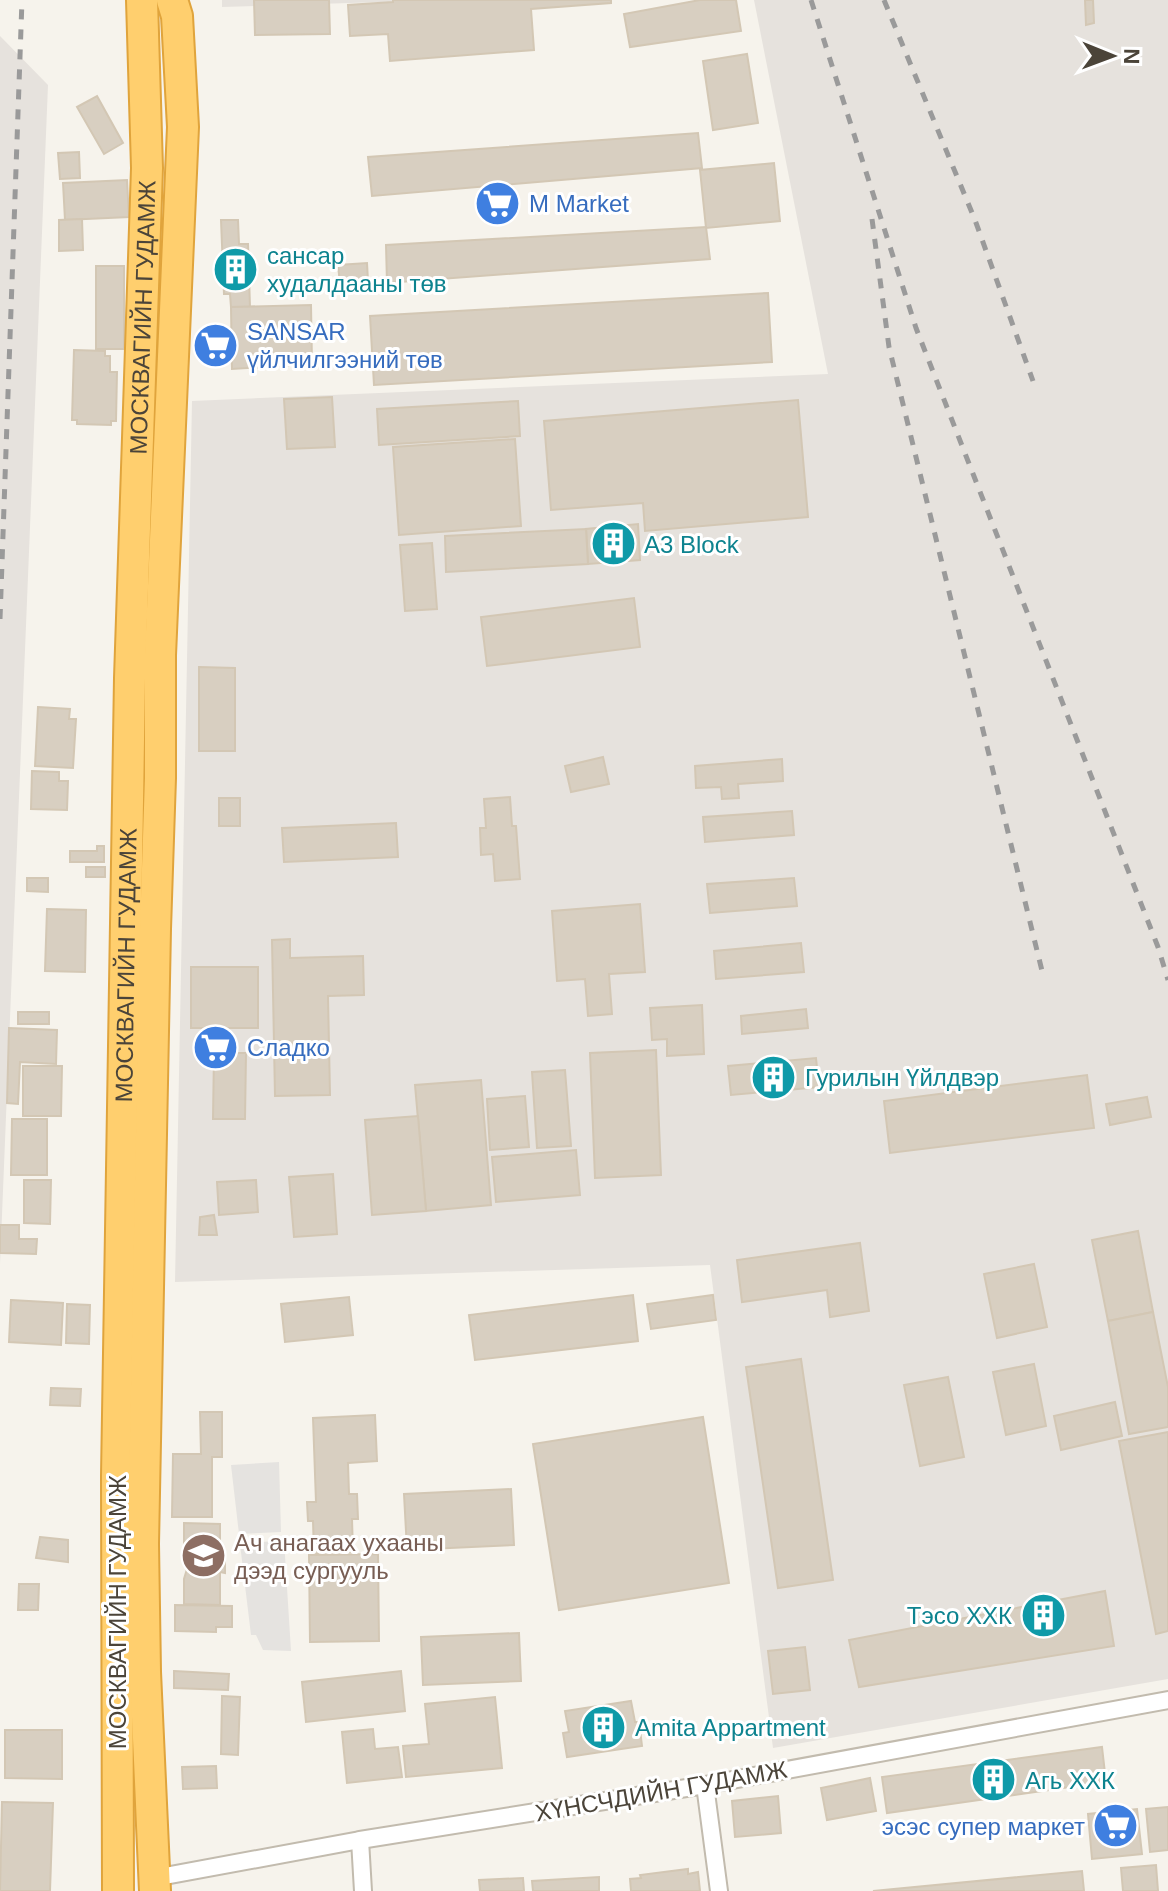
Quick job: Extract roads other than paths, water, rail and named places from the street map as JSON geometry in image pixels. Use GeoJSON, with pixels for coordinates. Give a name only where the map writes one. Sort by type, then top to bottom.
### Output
{"type":"FeatureCollection","features":[{"type":"Feature","properties":{"kind":"highway","name":"МОСКВАГИЙН ГУДАМЖ"},"geometry":{"type":"LineString","coordinates":[[118,1886],[117,1461],[130,678],[147,168],[142,0]]}},
{"type":"Feature","properties":{"kind":"highway","name":"МОСКВАГИЙН ГУДАМЖ"},"geometry":{"type":"LineString","coordinates":[[154,1884],[143,1544],[160,655],[183,127],[177,16],[172,0]]}},
{"type":"Feature","properties":{"kind":"street","name":"ХҮНСЧДИЙН ГУДАМЖ"},"geometry":{"type":"LineString","coordinates":[[154,1884],[360,1840],[705,1785],[1168,1700]]}},
{"type":"Feature","properties":{"kind":"street"},"geometry":{"type":"LineString","coordinates":[[705,1785],[719,1891]]}},
{"type":"Feature","properties":{"kind":"street"},"geometry":{"type":"LineString","coordinates":[[360,1840],[363,1891]]}},
{"type":"Feature","properties":{"kind":"railway"},"geometry":{"type":"LineString","coordinates":[[0,619],[22,0]]}},
{"type":"Feature","properties":{"kind":"railway"},"geometry":{"type":"LineString","coordinates":[[811,0],[916,328],[1158,947],[1168,980]]}},
{"type":"Feature","properties":{"kind":"railway"},"geometry":{"type":"LineString","coordinates":[[884,0],[975,220],[1033,381]]}},
{"type":"Feature","properties":{"kind":"railway"},"geometry":{"type":"LineString","coordinates":[[872,219],[889,347],[1044,979]]}},
{"type":"Feature","properties":{"kind":"place","name":"М Market"},"geometry":{"type":"Point","coordinates":[498,203]}},
{"type":"Feature","properties":{"kind":"place","name":"сансар худалдааны төв"},"geometry":{"type":"Point","coordinates":[236,269]}},
{"type":"Feature","properties":{"kind":"place","name":"SANSAR үйлчилгээний төв"},"geometry":{"type":"Point","coordinates":[216,345]}},
{"type":"Feature","properties":{"kind":"place","name":"A3 Block"},"geometry":{"type":"Point","coordinates":[613,544]}},
{"type":"Feature","properties":{"kind":"place","name":"Сладко"},"geometry":{"type":"Point","coordinates":[216,1047]}},
{"type":"Feature","properties":{"kind":"place","name":"Гурилын Үйлдвэр"},"geometry":{"type":"Point","coordinates":[774,1077]}},
{"type":"Feature","properties":{"kind":"place","name":"Ач анагаах ухааны дээд сургууль"},"geometry":{"type":"Point","coordinates":[203,1556]}},
{"type":"Feature","properties":{"kind":"place","name":"Тэсо ХХК"},"geometry":{"type":"Point","coordinates":[1043,1615]}},
{"type":"Feature","properties":{"kind":"place","name":"Amita Appartment"},"geometry":{"type":"Point","coordinates":[604,1727]}},
{"type":"Feature","properties":{"kind":"place","name":"Агь ХХК"},"geometry":{"type":"Point","coordinates":[994,1780]}},
{"type":"Feature","properties":{"kind":"place","name":"эсэс супер маркет"},"geometry":{"type":"Point","coordinates":[1116,1826]}}]}
